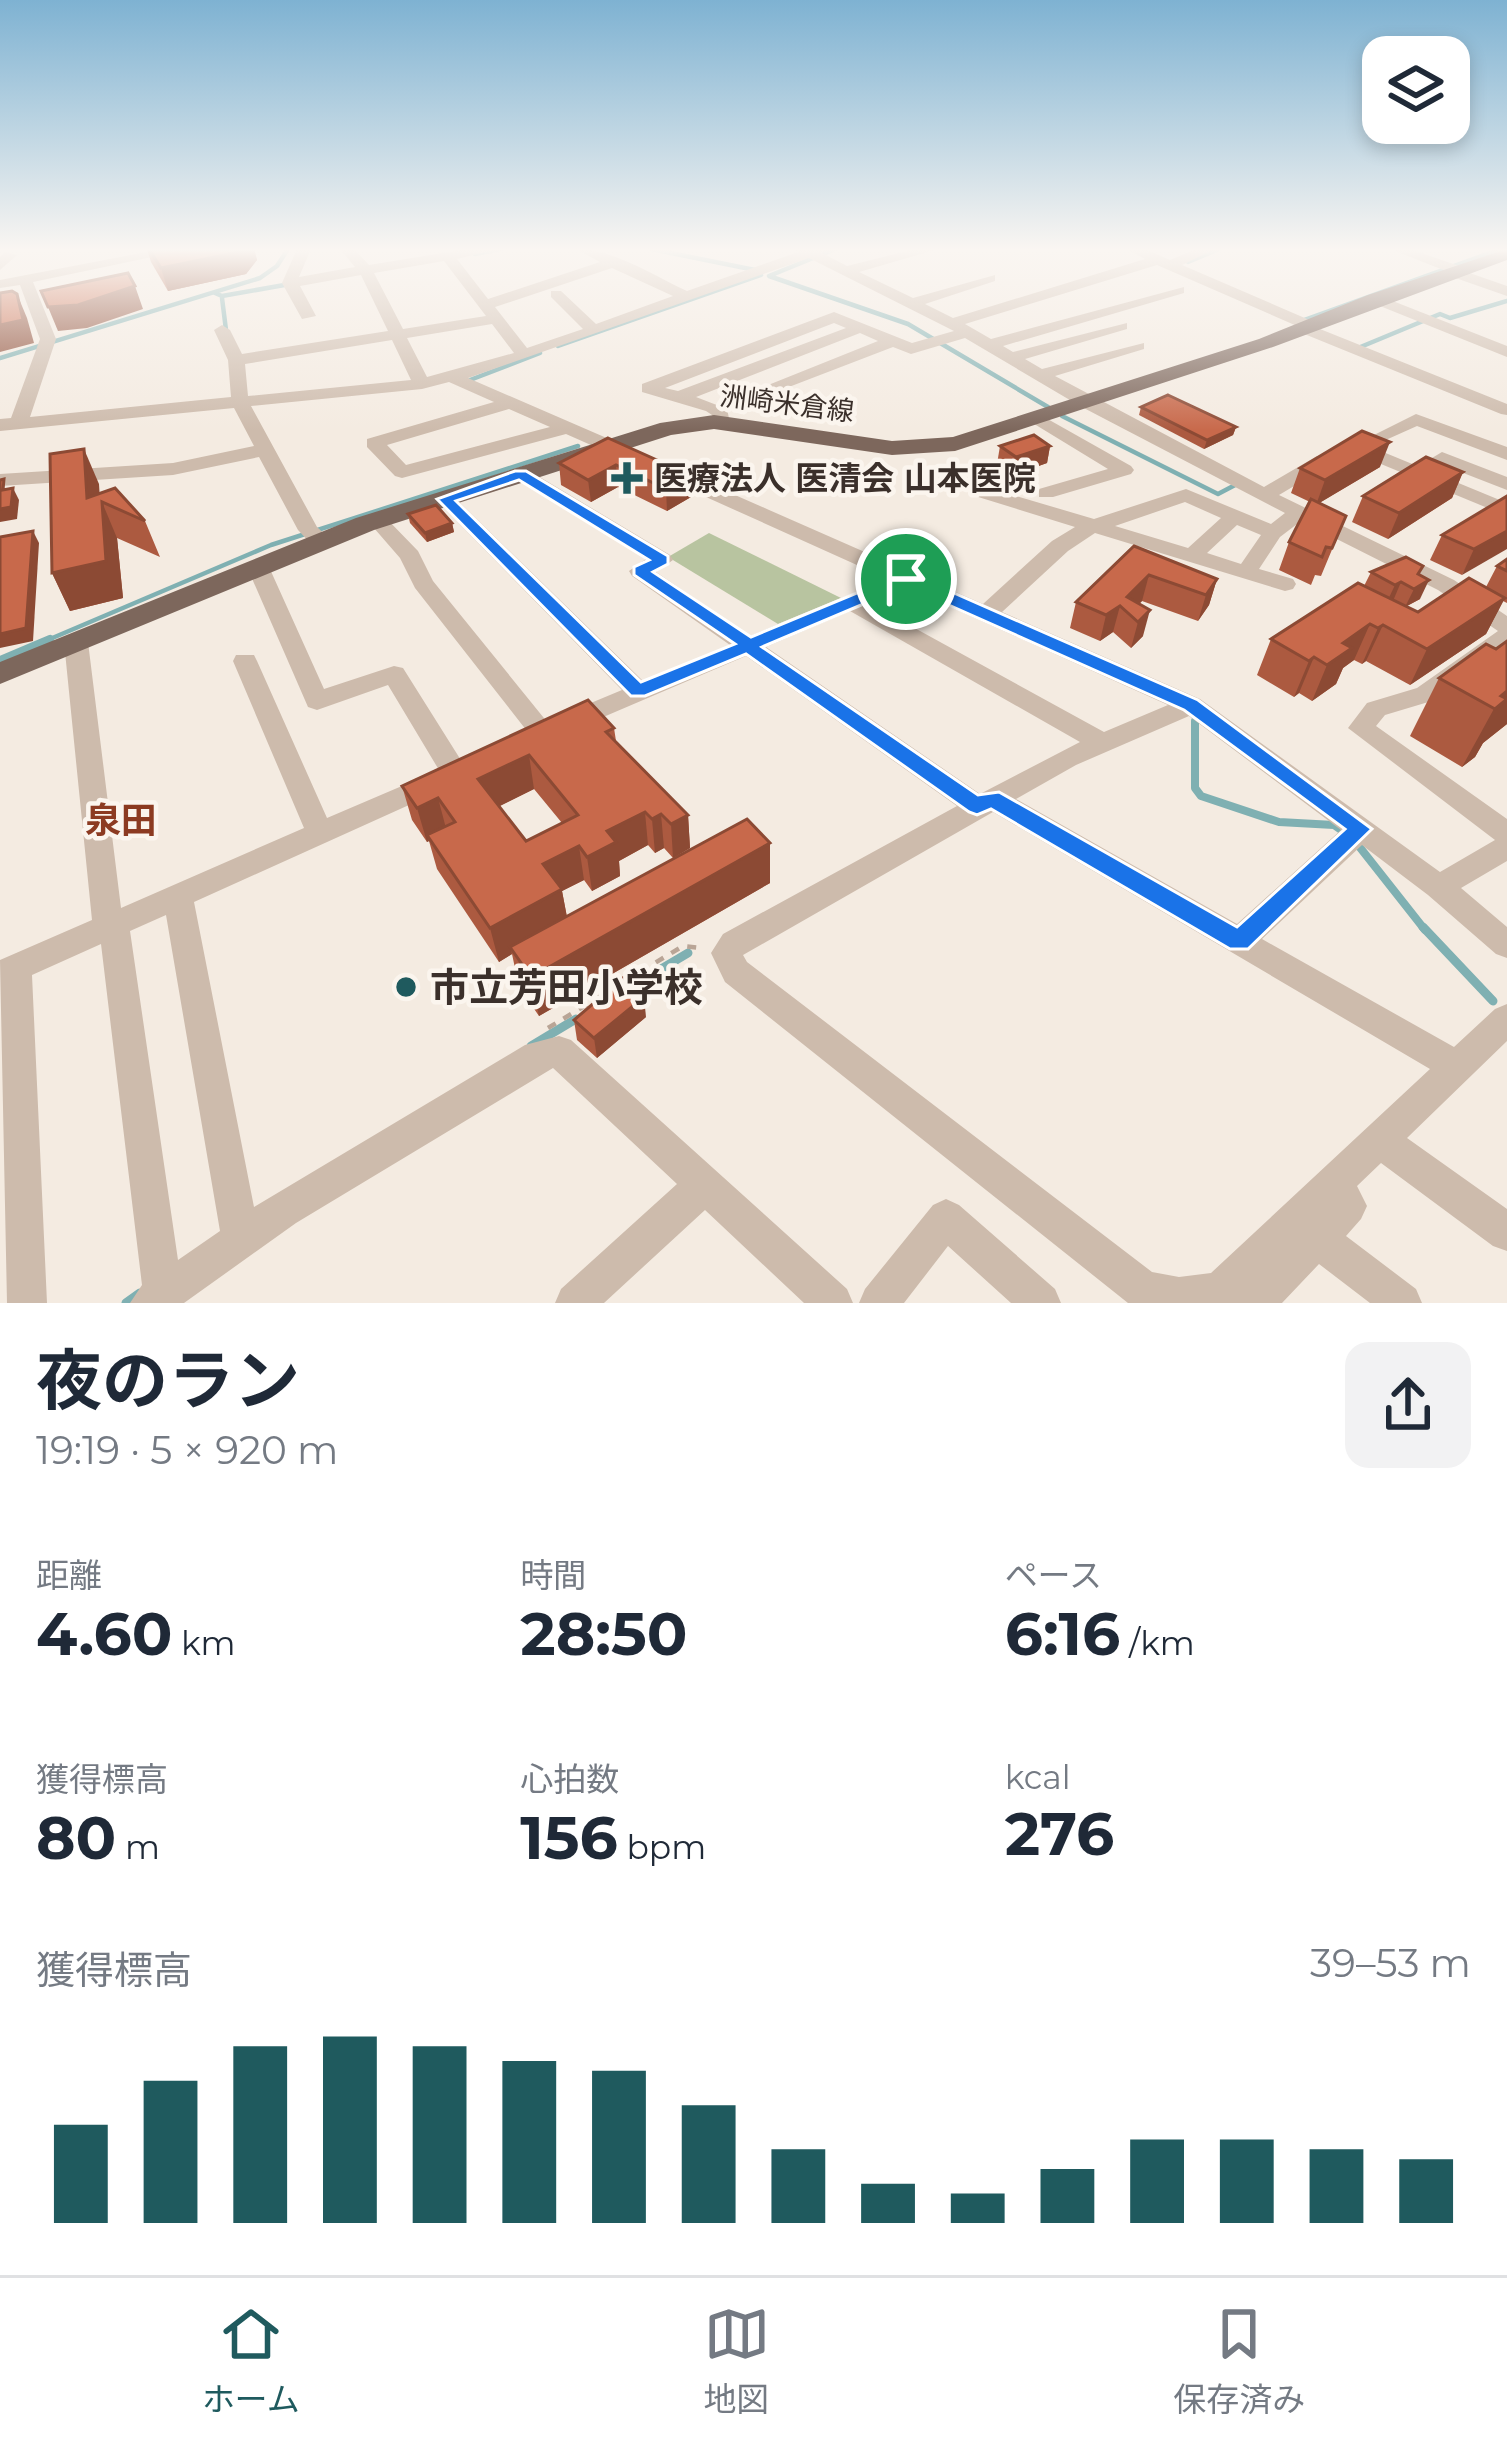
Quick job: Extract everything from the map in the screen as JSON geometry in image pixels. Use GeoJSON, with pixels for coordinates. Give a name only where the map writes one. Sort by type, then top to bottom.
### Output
{"type":"FeatureCollection","features":[{"type":"Feature","properties":{"kind":"main road","name":"洲崎米倉線"},"geometry":{"type":"LineString","coordinates":[[0,674],[258,567],[313,535],[445,499],[602,443],[668,428],[721,423],[913,448],[955,444],[1348,310]]}},
{"type":"Feature","properties":{"kind":"street"},"geometry":{"type":"LineString","coordinates":[[10,424],[48,342],[36,310]]}},
{"type":"Feature","properties":{"kind":"street"},"geometry":{"type":"LineString","coordinates":[[304,310],[308,316]]}},
{"type":"Feature","properties":{"kind":"street"},"geometry":{"type":"LineString","coordinates":[[387,310],[422,384]]}},
{"type":"Feature","properties":{"kind":"street"},"geometry":{"type":"LineString","coordinates":[[236,361],[400,334],[496,310]]}},
{"type":"Feature","properties":{"kind":"street"},"geometry":{"type":"LineString","coordinates":[[572,310],[593,330]]}},
{"type":"Feature","properties":{"kind":"street"},"geometry":{"type":"LineString","coordinates":[[10,424],[422,384],[654,310]]}},
{"type":"Feature","properties":{"kind":"street"},"geometry":{"type":"LineString","coordinates":[[920,310],[950,334],[989,345],[1264,495],[1446,585],[1507,627]]}},
{"type":"Feature","properties":{"kind":"street"},"geometry":{"type":"LineString","coordinates":[[721,423],[721,413],[712,407],[648,388],[834,317],[911,349],[1022,310]]}},
{"type":"Feature","properties":{"kind":"street"},"geometry":{"type":"LineString","coordinates":[[989,345],[1111,310]]}},
{"type":"Feature","properties":{"kind":"street"},"geometry":{"type":"LineString","coordinates":[[1267,310],[1507,410]]}},
{"type":"Feature","properties":{"kind":"street"},"geometry":{"type":"LineString","coordinates":[[1402,310],[1499,348],[1503,328]]}},
{"type":"Feature","properties":{"kind":"street"},"geometry":{"type":"LineString","coordinates":[[490,312],[523,354]]}},
{"type":"Feature","properties":{"kind":"street"},"geometry":{"type":"LineString","coordinates":[[1011,358],[1121,326]]}},
{"type":"Feature","properties":{"kind":"street"},"geometry":{"type":"LineString","coordinates":[[681,396],[862,327]]}},
{"type":"Feature","properties":{"kind":"street"},"geometry":{"type":"LineString","coordinates":[[222,331],[236,361],[240,403],[313,535]]}},
{"type":"Feature","properties":{"kind":"street"},"geometry":{"type":"LineString","coordinates":[[762,391],[894,341]]}},
{"type":"Feature","properties":{"kind":"street"},"geometry":{"type":"LineString","coordinates":[[1041,375],[1138,346]]}},
{"type":"Feature","properties":{"kind":"street"},"geometry":{"type":"LineString","coordinates":[[451,377],[906,579],[990,611],[1191,705],[1354,834],[1439,887],[1507,945]]}},
{"type":"Feature","properties":{"kind":"street"},"geometry":{"type":"LineString","coordinates":[[507,404],[374,443],[402,472],[564,429]]}},
{"type":"Feature","properties":{"kind":"street"},"geometry":{"type":"LineString","coordinates":[[1037,418],[1124,470],[1046,493]]}},
{"type":"Feature","properties":{"kind":"street"},"geometry":{"type":"LineString","coordinates":[[1378,437],[1416,419],[1507,454]]}},
{"type":"Feature","properties":{"kind":"street"},"geometry":{"type":"LineString","coordinates":[[1264,495],[1351,444],[1507,510]]}},
{"type":"Feature","properties":{"kind":"street"},"geometry":{"type":"LineString","coordinates":[[0,480],[173,469],[264,450]]}},
{"type":"Feature","properties":{"kind":"street"},"geometry":{"type":"LineString","coordinates":[[1442,458],[1507,484]]}},
{"type":"Feature","properties":{"kind":"street"},"geometry":{"type":"LineString","coordinates":[[521,474],[662,560],[640,571],[984,802],[1454,1065]]}},
{"type":"Feature","properties":{"kind":"street"},"geometry":{"type":"LineString","coordinates":[[982,492],[1088,528],[1285,584]]}},
{"type":"Feature","properties":{"kind":"street"},"geometry":{"type":"LineString","coordinates":[[990,611],[1060,546],[1088,528],[1186,495],[1273,533]]}},
{"type":"Feature","properties":{"kind":"street"},"geometry":{"type":"LineString","coordinates":[[445,499],[638,691]]}},
{"type":"Feature","properties":{"kind":"street"},"geometry":{"type":"LineString","coordinates":[[1245,573],[1273,533],[1298,512]]}},
{"type":"Feature","properties":{"kind":"street"},"geometry":{"type":"LineString","coordinates":[[1191,557],[1234,517]]}},
{"type":"Feature","properties":{"kind":"street"},"geometry":{"type":"LineString","coordinates":[[377,520],[410,556],[423,583],[543,734]]}},
{"type":"Feature","properties":{"kind":"street"},"geometry":{"type":"LineString","coordinates":[[27,1303],[12,974],[464,769],[394,674],[317,701],[258,567]]}},
{"type":"Feature","properties":{"kind":"street"},"geometry":{"type":"LineString","coordinates":[[508,749],[906,579]]}},
{"type":"Feature","properties":{"kind":"street"},"geometry":{"type":"LineString","coordinates":[[851,602],[1101,742]]}},
{"type":"Feature","properties":{"kind":"street"},"geometry":{"type":"LineString","coordinates":[[1507,636],[1426,694],[1376,709],[1361,728],[1507,834]]}},
{"type":"Feature","properties":{"kind":"street"},"geometry":{"type":"LineString","coordinates":[[76,643],[158,1292]]}},
{"type":"Feature","properties":{"kind":"street"},"geometry":{"type":"LineString","coordinates":[[245,661],[320,833]]}},
{"type":"Feature","properties":{"kind":"street"},"geometry":{"type":"LineString","coordinates":[[1191,705],[1101,742],[984,802],[734,943],[727,953],[736,972],[1143,1290],[1179,1297],[1220,1292],[1507,1019]]}},
{"type":"Feature","properties":{"kind":"street"},"geometry":{"type":"LineString","coordinates":[[1239,941],[1354,834]]}},
{"type":"Feature","properties":{"kind":"street"},"geometry":{"type":"LineString","coordinates":[[1439,887],[1507,847]]}},
{"type":"Feature","properties":{"kind":"street"},"geometry":{"type":"LineString","coordinates":[[178,897],[240,1230]]}},
{"type":"Feature","properties":{"kind":"street"},"geometry":{"type":"LineString","coordinates":[[158,1292],[240,1230],[537,1056],[559,1051],[832,1303]]}},
{"type":"Feature","properties":{"kind":"street"},"geometry":{"type":"LineString","coordinates":[[1377,1139],[1507,1232]]}},
{"type":"Feature","properties":{"kind":"street"},"geometry":{"type":"LineString","coordinates":[[1254,1303],[1348,1206],[1333,1181]]}},
{"type":"Feature","properties":{"kind":"street"},"geometry":{"type":"LineString","coordinates":[[575,1303],[703,1186]]}},
{"type":"Feature","properties":{"kind":"street"},"geometry":{"type":"LineString","coordinates":[[879,1303],[946,1218],[1041,1303]]}},
{"type":"Feature","properties":{"kind":"street"},"geometry":{"type":"LineString","coordinates":[[1317,1238],[1402,1303]]}},
{"type":"Feature","properties":{"kind":"path"},"geometry":{"type":"LineString","coordinates":[[625,981],[683,946],[727,953]]}},
{"type":"Feature","properties":{"kind":"path"},"geometry":{"type":"LineString","coordinates":[[549,1031],[606,993]]}},
{"type":"Feature","properties":{"kind":"green space"},"geometry":{"type":"Polygon","coordinates":[[[709,533],[841,598],[778,624],[668,557],[709,533]]]}},
{"type":"Feature","properties":{"kind":"building"},"geometry":{"type":"Polygon","coordinates":[[[0,310],[21,310],[23,320],[0,325],[0,310]]]}},
{"type":"Feature","properties":{"kind":"building"},"geometry":{"type":"Polygon","coordinates":[[[1168,395],[1236,427],[1207,440],[1141,407],[1168,395]]]}},
{"type":"Feature","properties":{"kind":"building"},"geometry":{"type":"Polygon","coordinates":[[[1362,431],[1390,442],[1325,480],[1300,468],[1362,431]]]}},
{"type":"Feature","properties":{"kind":"building"},"geometry":{"type":"Polygon","coordinates":[[[1034,435],[1050,446],[1016,457],[1000,446],[1034,435]]]}},
{"type":"Feature","properties":{"kind":"building"},"geometry":{"type":"Polygon","coordinates":[[[608,438],[690,475],[666,489],[616,465],[588,480],[559,463],[608,438]]]}},
{"type":"Feature","properties":{"kind":"building"},"geometry":{"type":"Polygon","coordinates":[[[84,449],[87,498],[115,488],[145,521],[102,502],[106,561],[52,573],[50,454],[84,449]]]}},
{"type":"Feature","properties":{"kind":"building"},"geometry":{"type":"Polygon","coordinates":[[[1426,457],[1463,472],[1399,513],[1363,496],[1426,457]]]}},
{"type":"Feature","properties":{"kind":"building"},"geometry":{"type":"Polygon","coordinates":[[[4,479],[3,490],[13,488],[11,507],[0,509],[0,480],[4,479]]]}},
{"type":"Feature","properties":{"kind":"building"},"geometry":{"type":"Polygon","coordinates":[[[1507,496],[1507,531],[1474,549],[1442,535],[1507,496]]]}},
{"type":"Feature","properties":{"kind":"building"},"geometry":{"type":"Polygon","coordinates":[[[1311,499],[1346,516],[1332,548],[1326,547],[1322,557],[1289,542],[1311,499]]]}},
{"type":"Feature","properties":{"kind":"building"},"geometry":{"type":"Polygon","coordinates":[[[436,505],[452,523],[425,533],[408,514],[436,505]]]}},
{"type":"Feature","properties":{"kind":"building"},"geometry":{"type":"Polygon","coordinates":[[[33,531],[26,628],[0,634],[0,537],[33,531]]]}},
{"type":"Feature","properties":{"kind":"building"},"geometry":{"type":"Polygon","coordinates":[[[1134,546],[1217,579],[1206,595],[1149,575],[1127,597],[1150,610],[1138,622],[1120,606],[1106,615],[1076,602],[1134,546]]]}},
{"type":"Feature","properties":{"kind":"building"},"geometry":{"type":"Polygon","coordinates":[[[1406,557],[1423,566],[1418,574],[1429,580],[1414,589],[1371,572],[1406,557]]]}},
{"type":"Feature","properties":{"kind":"building"},"geometry":{"type":"Polygon","coordinates":[[[1469,578],[1505,598],[1427,649],[1383,625],[1370,624],[1343,643],[1352,648],[1327,665],[1314,657],[1309,661],[1271,639],[1358,583],[1418,612],[1469,578]]]}},
{"type":"Feature","properties":{"kind":"building"},"geometry":{"type":"Polygon","coordinates":[[[1507,641],[1507,691],[1501,696],[1507,699],[1495,709],[1439,678],[1486,644],[1496,649],[1507,641]]]}},
{"type":"Feature","properties":{"kind":"building"},"geometry":{"type":"Polygon","coordinates":[[[588,700],[614,728],[606,732],[688,815],[671,824],[661,814],[652,819],[645,812],[607,831],[616,842],[587,857],[579,846],[543,864],[562,889],[490,928],[427,835],[455,822],[438,798],[417,808],[402,786],[588,700]],[[529,755],[478,779],[526,841],[578,815],[529,755]]]}},
{"type":"Feature","properties":{"kind":"building"},"geometry":{"type":"Polygon","coordinates":[[[747,819],[770,843],[531,977],[510,947],[747,819]]]}},
{"type":"Feature","properties":{"kind":"building"},"geometry":{"type":"Polygon","coordinates":[[[623,978],[644,997],[594,1038],[574,1020],[623,978]]]}},
{"type":"Feature","properties":{"kind":"waterway"},"geometry":{"type":"LineString","coordinates":[[0,358],[157,310]]}},
{"type":"Feature","properties":{"kind":"waterway"},"geometry":{"type":"LineString","coordinates":[[223,310],[226,330]]}},
{"type":"Feature","properties":{"kind":"waterway"},"geometry":{"type":"LineString","coordinates":[[558,346],[661,310]]}},
{"type":"Feature","properties":{"kind":"waterway"},"geometry":{"type":"LineString","coordinates":[[867,310],[908,324],[1048,407]]}},
{"type":"Feature","properties":{"kind":"waterway"},"geometry":{"type":"LineString","coordinates":[[1304,320],[1332,310]]}},
{"type":"Feature","properties":{"kind":"waterway"},"geometry":{"type":"LineString","coordinates":[[1358,348],[1440,314],[1450,318],[1477,310]]}},
{"type":"Feature","properties":{"kind":"waterway"},"geometry":{"type":"LineString","coordinates":[[470,380],[540,353]]}},
{"type":"Feature","properties":{"kind":"waterway"},"geometry":{"type":"LineString","coordinates":[[1062,416],[1218,494],[1237,484]]}},
{"type":"Feature","properties":{"kind":"waterway"},"geometry":{"type":"LineString","coordinates":[[43,642],[271,545],[578,446]]}},
{"type":"Feature","properties":{"kind":"waterway"},"geometry":{"type":"LineString","coordinates":[[0,660],[50,639]]}},
{"type":"Feature","properties":{"kind":"waterway"},"geometry":{"type":"LineString","coordinates":[[1195,721],[1195,788],[1201,796],[1279,822],[1334,825],[1344,832]]}},
{"type":"Feature","properties":{"kind":"waterway"},"geometry":{"type":"LineString","coordinates":[[1358,845],[1425,930]]}},
{"type":"Feature","properties":{"kind":"waterway"},"geometry":{"type":"LineString","coordinates":[[1423,927],[1493,1001]]}},
{"type":"Feature","properties":{"kind":"waterway"},"geometry":{"type":"LineString","coordinates":[[629,988],[688,953]]}},
{"type":"Feature","properties":{"kind":"waterway"},"geometry":{"type":"LineString","coordinates":[[531,1046],[576,1019]]}},
{"type":"Feature","properties":{"kind":"waterway"},"geometry":{"type":"LineString","coordinates":[[126,1303],[140,1293]]}},
{"type":"Feature","properties":{"kind":"place","name":"医療法人 医清会 山本医院"},"geometry":{"type":"Point","coordinates":[627,478]}},
{"type":"Feature","properties":{"kind":"place","name":"市立芳田小学校"},"geometry":{"type":"Point","coordinates":[406,987]}},
{"type":"Feature","properties":{"kind":"district","name":"泉田"},"geometry":{"type":"Point","coordinates":[121,820]}},
{"type":"Feature","properties":{"kind":"route"},"geometry":{"type":"LineString","coordinates":[[906,579],[748,645],[638,691],[445,499],[521,474],[662,560],[640,571],[740,638],[748,645],[754,651],[977,806],[991,798],[1239,941],[1360,829],[1191,705],[906,579]]}}]}
